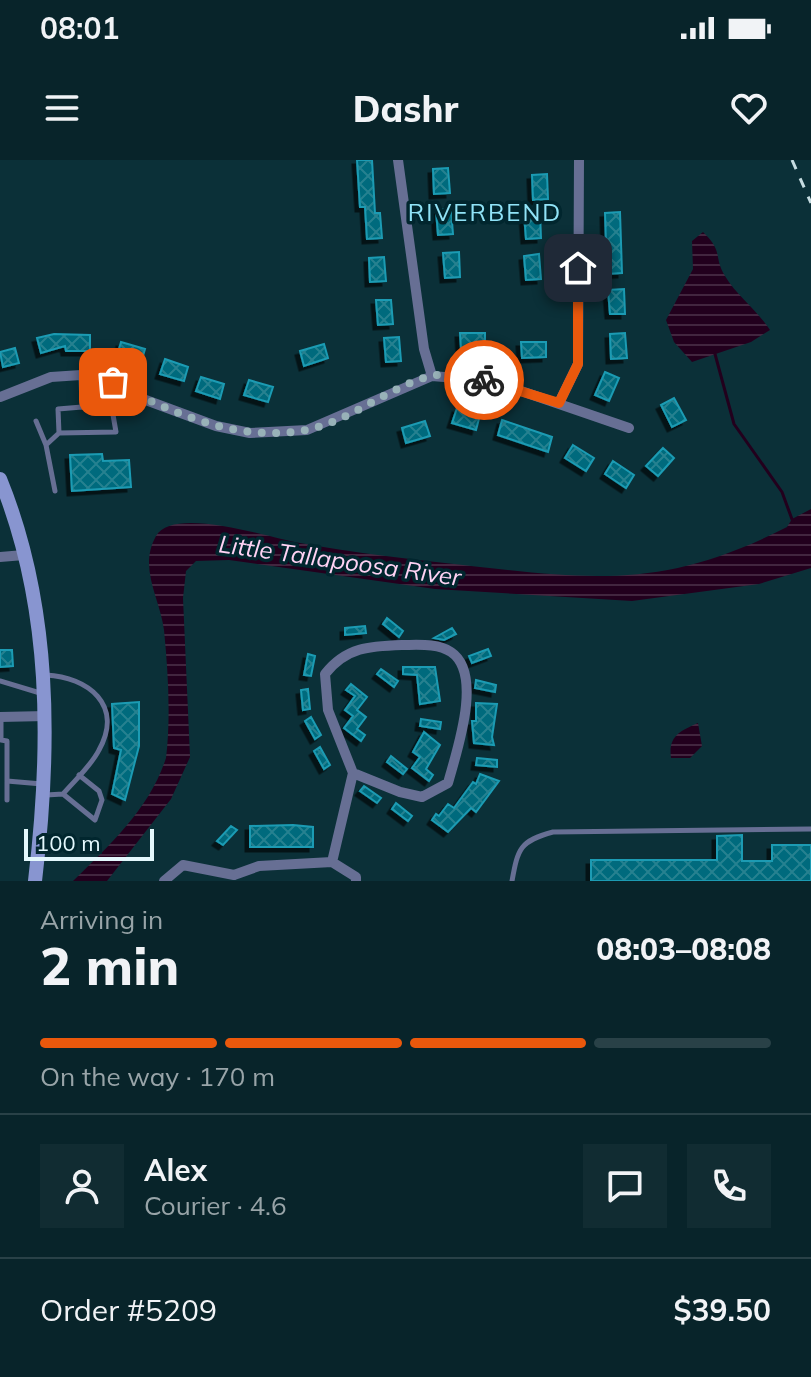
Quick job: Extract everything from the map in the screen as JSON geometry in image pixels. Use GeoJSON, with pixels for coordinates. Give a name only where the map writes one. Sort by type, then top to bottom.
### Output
{"type":"FeatureCollection","features":[{"type":"Feature","properties":{"kind":"main road"},"geometry":{"type":"LineString","coordinates":[[0,479],[24,555],[44,675],[45,789],[35,881]]}},
{"type":"Feature","properties":{"kind":"street"},"geometry":{"type":"LineString","coordinates":[[398,160],[424,349],[432,376]]}},
{"type":"Feature","properties":{"kind":"street"},"geometry":{"type":"LineString","coordinates":[[559,403],[578,364],[579,160]]}},
{"type":"Feature","properties":{"kind":"street"},"geometry":{"type":"LineString","coordinates":[[0,397],[51,377],[81,375],[113,382],[143,399],[216,426],[250,433],[307,430],[432,376],[492,381],[629,428]]}},
{"type":"Feature","properties":{"kind":"street"},"geometry":{"type":"LineString","coordinates":[[0,557],[24,555]]}},
{"type":"Feature","properties":{"kind":"street"},"geometry":{"type":"LineString","coordinates":[[332,862],[353,773],[328,710],[325,674],[352,650],[376,646],[427,645],[455,654],[463,666],[468,702],[448,783],[422,797],[400,792],[353,773]]}},
{"type":"Feature","properties":{"kind":"street"},"geometry":{"type":"LineString","coordinates":[[1,717],[46,716]]}},
{"type":"Feature","properties":{"kind":"street"},"geometry":{"type":"LineString","coordinates":[[164,881],[183,865],[233,878],[259,866],[332,862],[356,877],[356,881]]}},
{"type":"Feature","properties":{"kind":"lane"},"geometry":{"type":"LineString","coordinates":[[81,375],[82,407]]}},
{"type":"Feature","properties":{"kind":"lane"},"geometry":{"type":"LineString","coordinates":[[46,445],[59,433],[116,432],[112,409],[58,409],[59,433]]}},
{"type":"Feature","properties":{"kind":"lane"},"geometry":{"type":"LineString","coordinates":[[36,421],[46,445],[55,491]]}},
{"type":"Feature","properties":{"kind":"lane"},"geometry":{"type":"LineString","coordinates":[[44,675],[66,676],[82,683],[101,697],[105,708],[105,736],[99,750],[63,794]]}},
{"type":"Feature","properties":{"kind":"lane"},"geometry":{"type":"LineString","coordinates":[[0,681],[45,693]]}},
{"type":"Feature","properties":{"kind":"lane"},"geometry":{"type":"LineString","coordinates":[[1,717],[0,740],[7,741],[4,761],[7,800]]}},
{"type":"Feature","properties":{"kind":"lane"},"geometry":{"type":"LineString","coordinates":[[7,781],[63,794],[95,820],[102,800],[99,791],[79,775]]}},
{"type":"Feature","properties":{"kind":"lane"},"geometry":{"type":"LineString","coordinates":[[512,881],[520,847],[533,837],[553,832],[811,829]]}},
{"type":"Feature","properties":{"kind":"water"},"geometry":{"type":"Polygon","coordinates":[[[703,232],[714,244],[721,269],[730,283],[770,330],[751,342],[692,362],[674,342],[666,320],[693,269],[692,241],[703,232]]]}},
{"type":"Feature","properties":{"kind":"water","name":"Little Tallapoosa River"},"geometry":{"type":"Polygon","coordinates":[[[811,509],[811,568],[759,584],[632,601],[435,589],[229,560],[196,561],[186,571],[183,598],[190,757],[171,799],[107,881],[73,881],[139,809],[166,758],[169,710],[164,630],[149,560],[156,536],[166,527],[201,523],[300,543],[402,558],[552,574],[628,575],[703,561],[743,547],[787,527],[792,519],[811,509]]]}},
{"type":"Feature","properties":{"kind":"water"},"geometry":{"type":"Polygon","coordinates":[[[698,723],[702,746],[690,758],[671,758],[673,739],[698,723]]]}},
{"type":"Feature","properties":{"kind":"building"},"geometry":{"type":"Polygon","coordinates":[[[357,160],[372,160],[375,213],[380,213],[382,238],[367,239],[365,207],[360,207],[357,160]]]}},
{"type":"Feature","properties":{"kind":"building"},"geometry":{"type":"Polygon","coordinates":[[[448,168],[450,193],[434,194],[433,169],[448,168]]]}},
{"type":"Feature","properties":{"kind":"building"},"geometry":{"type":"Polygon","coordinates":[[[547,174],[548,199],[533,200],[532,175],[547,174]]]}},
{"type":"Feature","properties":{"kind":"building"},"geometry":{"type":"Polygon","coordinates":[[[451,209],[453,234],[438,235],[436,210],[451,209]]]}},
{"type":"Feature","properties":{"kind":"building"},"geometry":{"type":"Polygon","coordinates":[[[620,212],[622,273],[607,274],[605,213],[620,212]]]}},
{"type":"Feature","properties":{"kind":"building"},"geometry":{"type":"Polygon","coordinates":[[[540,213],[541,238],[526,239],[524,214],[540,213]]]}},
{"type":"Feature","properties":{"kind":"building"},"geometry":{"type":"Polygon","coordinates":[[[459,252],[460,277],[445,278],[443,253],[459,252]]]}},
{"type":"Feature","properties":{"kind":"building"},"geometry":{"type":"Polygon","coordinates":[[[539,254],[541,279],[526,280],[524,256],[539,254]]]}},
{"type":"Feature","properties":{"kind":"building"},"geometry":{"type":"Polygon","coordinates":[[[384,257],[386,281],[370,282],[369,258],[384,257]]]}},
{"type":"Feature","properties":{"kind":"building"},"geometry":{"type":"Polygon","coordinates":[[[624,289],[625,314],[610,314],[608,290],[624,289]]]}},
{"type":"Feature","properties":{"kind":"building"},"geometry":{"type":"Polygon","coordinates":[[[376,300],[391,300],[393,324],[378,325],[376,300]]]}},
{"type":"Feature","properties":{"kind":"building"},"geometry":{"type":"Polygon","coordinates":[[[460,333],[485,333],[485,348],[461,349],[460,333]]]}},
{"type":"Feature","properties":{"kind":"building"},"geometry":{"type":"Polygon","coordinates":[[[625,333],[627,358],[611,359],[610,334],[625,333]]]}},
{"type":"Feature","properties":{"kind":"building"},"geometry":{"type":"Polygon","coordinates":[[[54,334],[90,335],[90,351],[66,351],[65,346],[41,353],[37,338],[54,334]]]}},
{"type":"Feature","properties":{"kind":"building"},"geometry":{"type":"Polygon","coordinates":[[[399,337],[401,361],[386,362],[384,338],[399,337]]]}},
{"type":"Feature","properties":{"kind":"building"},"geometry":{"type":"Polygon","coordinates":[[[121,342],[145,349],[141,363],[117,356],[121,342]]]}},
{"type":"Feature","properties":{"kind":"building"},"geometry":{"type":"Polygon","coordinates":[[[521,342],[546,342],[546,357],[522,358],[521,342]]]}},
{"type":"Feature","properties":{"kind":"building"},"geometry":{"type":"Polygon","coordinates":[[[324,344],[328,358],[304,366],[300,351],[324,344]]]}},
{"type":"Feature","properties":{"kind":"building"},"geometry":{"type":"Polygon","coordinates":[[[15,348],[19,363],[3,367],[0,352],[15,348]]]}},
{"type":"Feature","properties":{"kind":"building"},"geometry":{"type":"Polygon","coordinates":[[[165,359],[188,367],[184,381],[160,374],[165,359]]]}},
{"type":"Feature","properties":{"kind":"building"},"geometry":{"type":"Polygon","coordinates":[[[605,372],[619,378],[609,401],[595,395],[605,372]]]}},
{"type":"Feature","properties":{"kind":"building"},"geometry":{"type":"Polygon","coordinates":[[[201,377],[224,384],[220,399],[196,391],[201,377]]]}},
{"type":"Feature","properties":{"kind":"building"},"geometry":{"type":"Polygon","coordinates":[[[249,380],[273,387],[268,402],[244,395],[249,380]]]}},
{"type":"Feature","properties":{"kind":"building"},"geometry":{"type":"Polygon","coordinates":[[[674,398],[686,420],[672,427],[661,405],[674,398]]]}},
{"type":"Feature","properties":{"kind":"building"},"geometry":{"type":"Polygon","coordinates":[[[457,408],[480,415],[476,430],[452,423],[457,408]]]}},
{"type":"Feature","properties":{"kind":"building"},"geometry":{"type":"Polygon","coordinates":[[[502,420],[552,437],[548,452],[498,435],[502,420]]]}},
{"type":"Feature","properties":{"kind":"building"},"geometry":{"type":"Polygon","coordinates":[[[425,421],[430,436],[406,443],[402,428],[425,421]]]}},
{"type":"Feature","properties":{"kind":"building"},"geometry":{"type":"Polygon","coordinates":[[[573,445],[594,458],[586,471],[565,458],[573,445]]]}},
{"type":"Feature","properties":{"kind":"building"},"geometry":{"type":"Polygon","coordinates":[[[663,448],[674,458],[658,476],[646,466],[663,448]]]}},
{"type":"Feature","properties":{"kind":"building"},"geometry":{"type":"Polygon","coordinates":[[[102,454],[103,461],[129,460],[131,487],[72,491],[70,455],[102,454]]]}},
{"type":"Feature","properties":{"kind":"building"},"geometry":{"type":"Polygon","coordinates":[[[613,461],[634,475],[626,488],[605,474],[613,461]]]}},
{"type":"Feature","properties":{"kind":"building"},"geometry":{"type":"Polygon","coordinates":[[[387,618],[403,631],[399,637],[383,624],[387,618]]]}},
{"type":"Feature","properties":{"kind":"building"},"geometry":{"type":"Polygon","coordinates":[[[365,626],[366,633],[345,635],[345,628],[365,626]]]}},
{"type":"Feature","properties":{"kind":"building"},"geometry":{"type":"Polygon","coordinates":[[[452,628],[456,634],[444,640],[434,638],[452,628]]]}},
{"type":"Feature","properties":{"kind":"building"},"geometry":{"type":"Polygon","coordinates":[[[488,649],[491,656],[472,663],[469,656],[488,649]]]}},
{"type":"Feature","properties":{"kind":"building"},"geometry":{"type":"Polygon","coordinates":[[[0,650],[12,650],[13,666],[0,667],[0,650]]]}},
{"type":"Feature","properties":{"kind":"building"},"geometry":{"type":"Polygon","coordinates":[[[308,654],[315,656],[311,676],[304,675],[308,654]]]}},
{"type":"Feature","properties":{"kind":"building"},"geometry":{"type":"Polygon","coordinates":[[[403,667],[435,667],[440,701],[420,704],[417,675],[403,674],[403,667]]]}},
{"type":"Feature","properties":{"kind":"building"},"geometry":{"type":"Polygon","coordinates":[[[381,669],[398,681],[394,687],[377,674],[381,669]]]}},
{"type":"Feature","properties":{"kind":"building"},"geometry":{"type":"Polygon","coordinates":[[[476,680],[496,685],[495,692],[475,688],[476,680]]]}},
{"type":"Feature","properties":{"kind":"building"},"geometry":{"type":"Polygon","coordinates":[[[351,684],[367,697],[357,710],[366,717],[357,729],[365,735],[361,741],[344,728],[353,716],[345,710],[355,696],[346,690],[351,684]]]}},
{"type":"Feature","properties":{"kind":"building"},"geometry":{"type":"Polygon","coordinates":[[[308,689],[310,709],[303,710],[301,690],[308,689]]]}},
{"type":"Feature","properties":{"kind":"building"},"geometry":{"type":"Polygon","coordinates":[[[139,702],[139,746],[125,800],[112,794],[121,750],[114,748],[112,704],[139,702]]]}},
{"type":"Feature","properties":{"kind":"building"},"geometry":{"type":"Polygon","coordinates":[[[476,703],[497,704],[492,737],[494,745],[474,743],[472,721],[476,721],[476,703]]]}},
{"type":"Feature","properties":{"kind":"building"},"geometry":{"type":"Polygon","coordinates":[[[311,717],[321,735],[315,739],[305,721],[311,717]]]}},
{"type":"Feature","properties":{"kind":"building"},"geometry":{"type":"Polygon","coordinates":[[[421,719],[441,722],[440,729],[420,726],[421,719]]]}},
{"type":"Feature","properties":{"kind":"building"},"geometry":{"type":"Polygon","coordinates":[[[424,732],[440,745],[426,769],[433,775],[429,781],[412,768],[420,757],[413,752],[424,732]]]}},
{"type":"Feature","properties":{"kind":"building"},"geometry":{"type":"Polygon","coordinates":[[[320,747],[330,765],[324,769],[314,751],[320,747]]]}},
{"type":"Feature","properties":{"kind":"building"},"geometry":{"type":"Polygon","coordinates":[[[391,756],[407,769],[403,774],[387,762],[391,756]]]}},
{"type":"Feature","properties":{"kind":"building"},"geometry":{"type":"Polygon","coordinates":[[[477,758],[497,760],[497,767],[476,765],[477,758]]]}},
{"type":"Feature","properties":{"kind":"building"},"geometry":{"type":"Polygon","coordinates":[[[480,774],[499,781],[476,812],[471,808],[448,832],[432,820],[448,804],[454,808],[473,782],[476,784],[480,774]]]}},
{"type":"Feature","properties":{"kind":"building"},"geometry":{"type":"Polygon","coordinates":[[[364,786],[381,798],[377,803],[360,791],[364,786]]]}},
{"type":"Feature","properties":{"kind":"building"},"geometry":{"type":"Polygon","coordinates":[[[396,803],[412,816],[408,821],[392,809],[396,803]]]}},
{"type":"Feature","properties":{"kind":"building"},"geometry":{"type":"Polygon","coordinates":[[[231,826],[237,830],[223,845],[217,841],[231,826]]]}},
{"type":"Feature","properties":{"kind":"building"},"geometry":{"type":"Polygon","coordinates":[[[250,826],[313,827],[313,847],[250,847],[250,826]]]}},
{"type":"Feature","properties":{"kind":"building"},"geometry":{"type":"Polygon","coordinates":[[[742,835],[742,861],[772,861],[772,845],[811,845],[811,881],[591,881],[591,860],[717,860],[717,836],[742,835]]]}},
{"type":"Feature","properties":{"kind":"waterway"},"geometry":{"type":"LineString","coordinates":[[715,354],[734,424],[782,492],[793,522]]}},
{"type":"Feature","properties":{"kind":"railway"},"geometry":{"type":"LineString","coordinates":[[792,160],[811,203]]}},
{"type":"Feature","properties":{"kind":"way so far"},"geometry":{"type":"LineString","coordinates":[[113,382],[143,399],[216,426],[250,433],[307,430],[432,376],[484,380]]}},
{"type":"Feature","properties":{"kind":"district","name":"RIVERBEND"},"geometry":{"type":"Point","coordinates":[485,212]}},
{"type":"Feature","properties":{"kind":"route"},"geometry":{"type":"LineString","coordinates":[[484,380],[559,403],[578,364],[578,268]]}}]}
